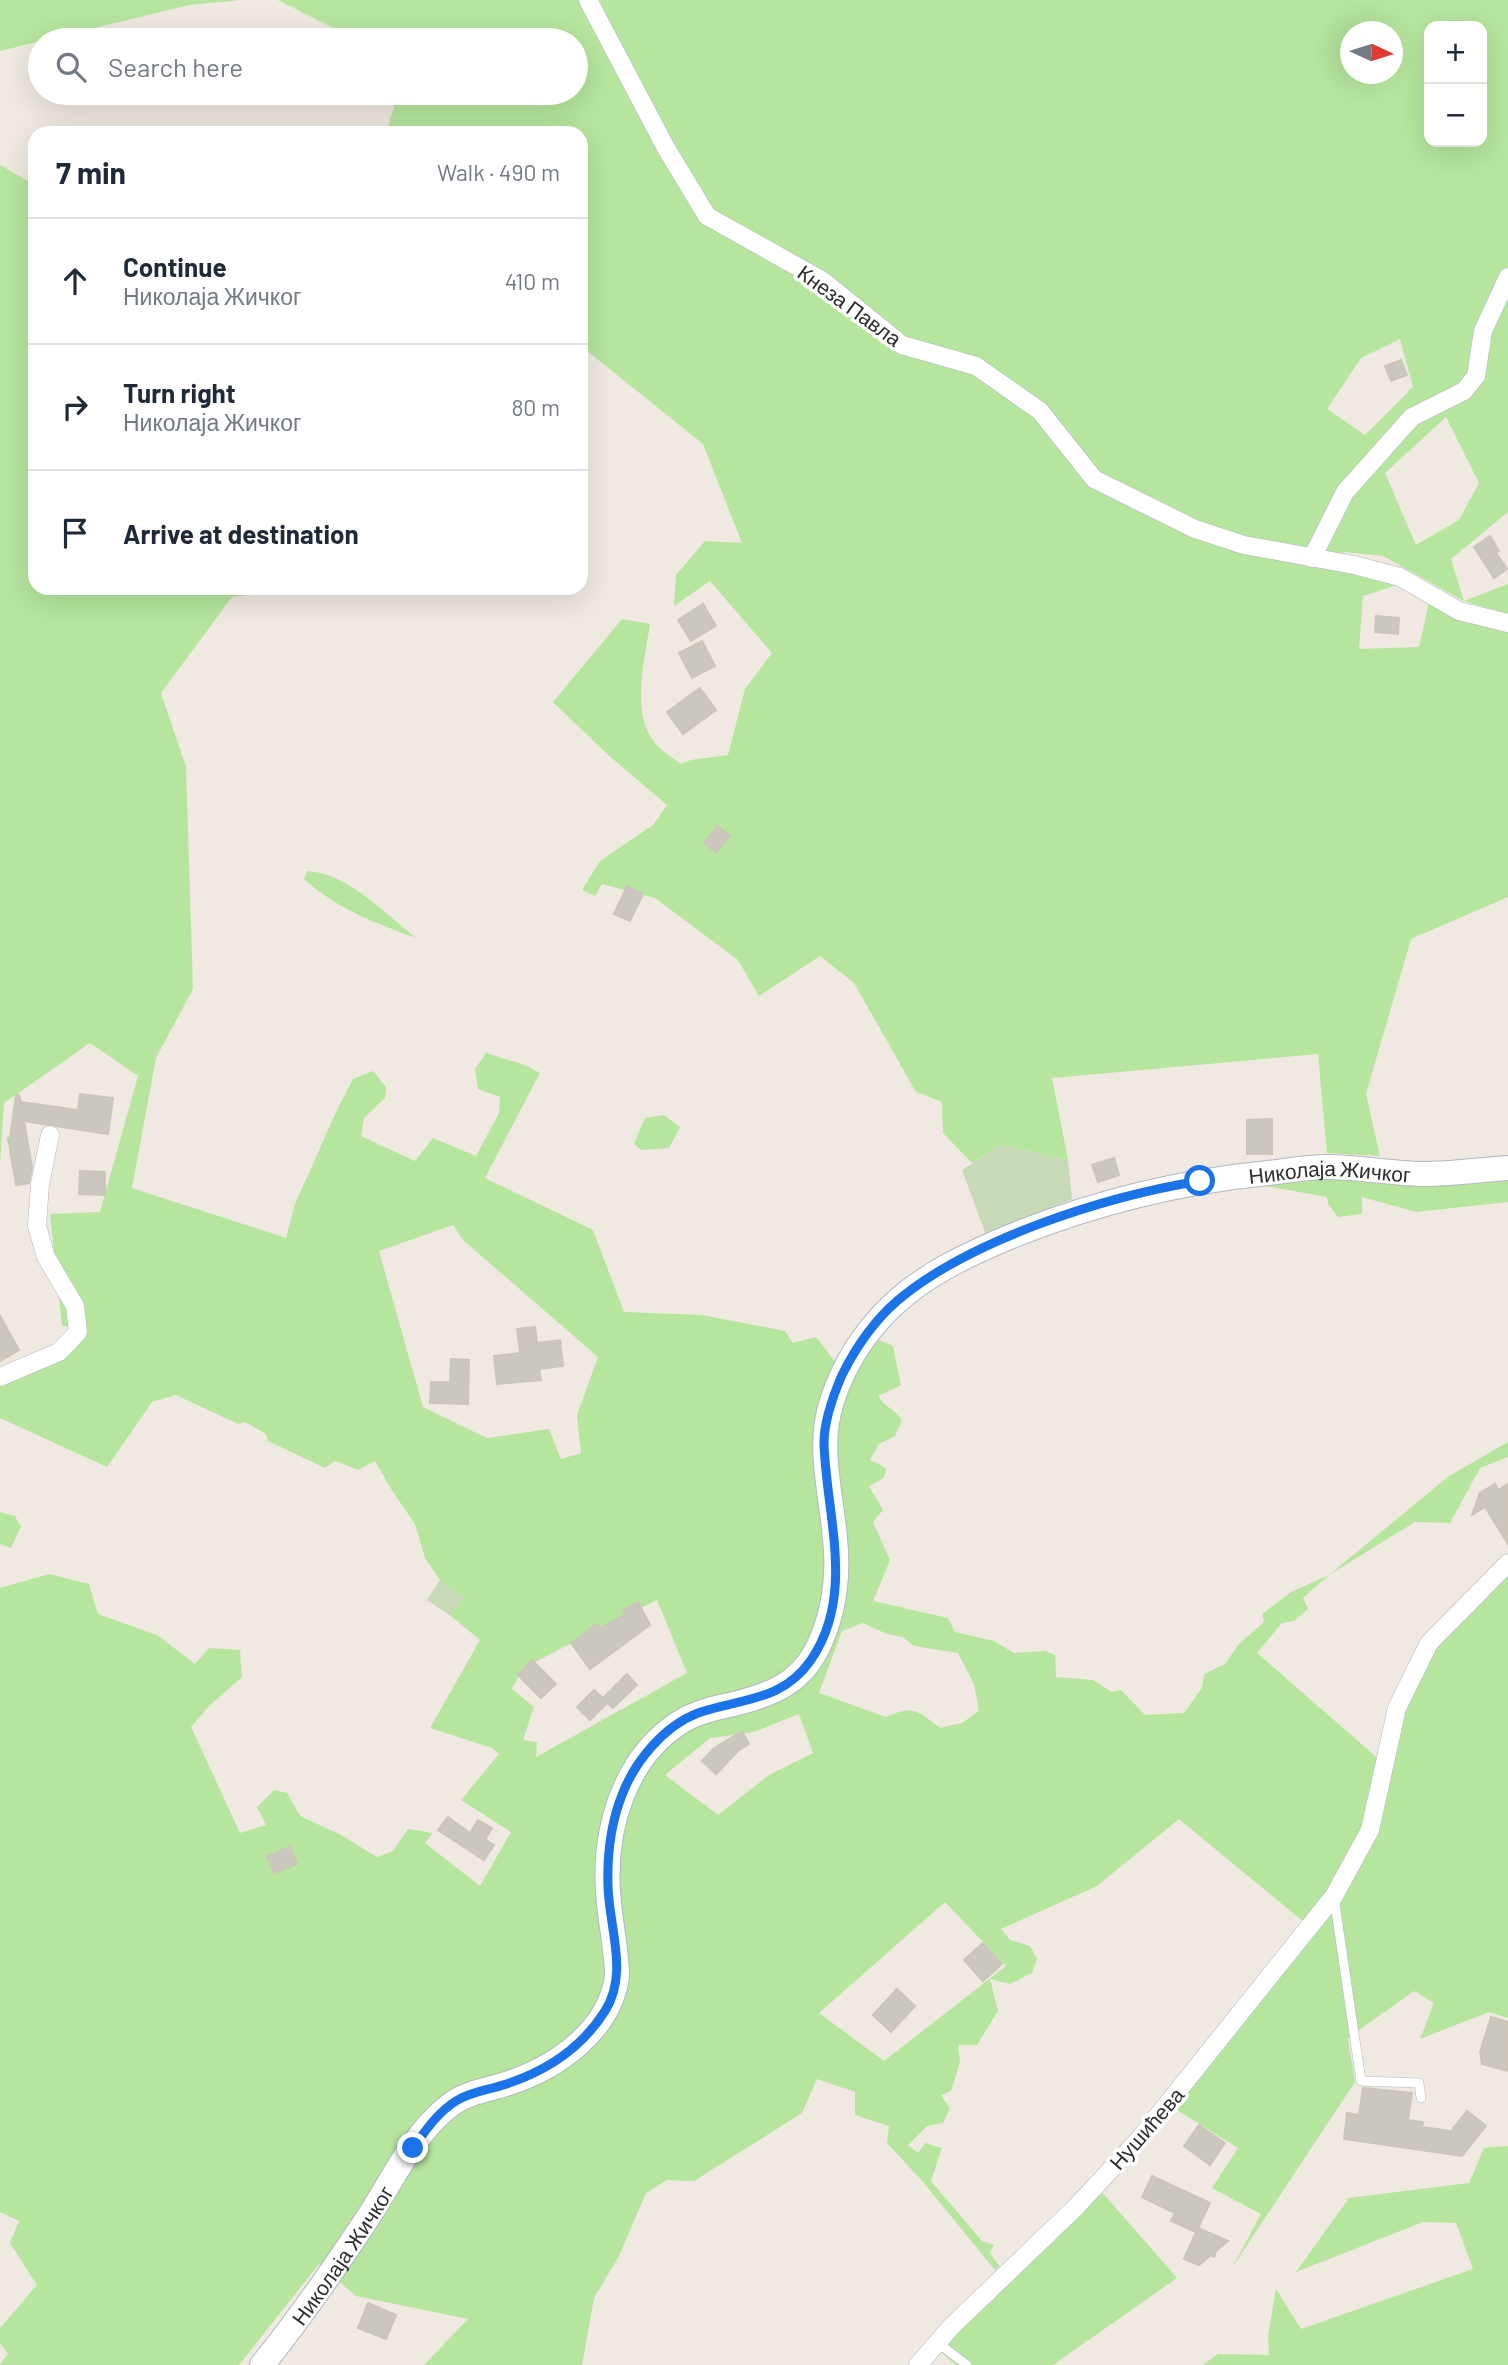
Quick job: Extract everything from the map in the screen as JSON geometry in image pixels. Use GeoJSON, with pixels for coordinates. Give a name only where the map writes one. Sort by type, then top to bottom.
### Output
{"type":"FeatureCollection","features":[{"type":"Feature","properties":{"kind":"street","name":"Кнеза Павла"},"geometry":{"type":"LineString","coordinates":[[588,0],[666,148],[707,216],[823,281],[902,345],[976,366],[1041,411],[1094,479],[1195,529],[1244,545],[1354,565],[1400,577],[1459,611],[1508,623]]}},
{"type":"Feature","properties":{"kind":"street"},"geometry":{"type":"LineString","coordinates":[[1312,558],[1345,492],[1412,418],[1464,391],[1476,376],[1483,331],[1508,277]]}},
{"type":"Feature","properties":{"kind":"street"},"geometry":{"type":"LineString","coordinates":[[0,1377],[59,1352],[78,1332],[75,1306],[46,1257],[37,1226],[40,1184],[50,1135]]}},
{"type":"Feature","properties":{"kind":"street","name":"Николаја Жичког"},"geometry":{"type":"LineString","coordinates":[[262,2365],[319,2292],[413,2148],[439,2114],[463,2097],[520,2080],[551,2066],[583,2038],[604,2013],[611,2001],[617,1977],[608,1864],[615,1818],[622,1794],[642,1759],[656,1742],[680,1722],[695,1714],[766,1696],[779,1690],[800,1674],[818,1649],[832,1611],[836,1572],[835,1538],[825,1462],[826,1421],[837,1386],[853,1354],[877,1320],[897,1301],[954,1262],[1039,1225],[1120,1199],[1183,1184],[1325,1167],[1421,1174],[1508,1168]]}},
{"type":"Feature","properties":{"kind":"street","name":"Нушићева"},"geometry":{"type":"LineString","coordinates":[[918,2365],[951,2327],[1076,2207],[1141,2137],[1334,1896],[1370,1830],[1397,1708],[1429,1643],[1508,1563]]}},
{"type":"Feature","properties":{"kind":"lane"},"geometry":{"type":"LineString","coordinates":[[1334,1896],[1362,2081],[1419,2083],[1421,2098]]}},
{"type":"Feature","properties":{"kind":"lane"},"geometry":{"type":"LineString","coordinates":[[938,2343],[967,2365]]}},
{"type":"Feature","properties":{"kind":"green space"},"geometry":{"type":"Polygon","coordinates":[[[0,0],[241,0],[189,5],[94,28],[28,28],[28,44],[0,51],[0,0]]]}},
{"type":"Feature","properties":{"kind":"green space"},"geometry":{"type":"Polygon","coordinates":[[[278,0],[1508,0],[1508,512],[1451,559],[1464,601],[1383,556],[1345,552],[1340,554],[1400,584],[1363,596],[1359,649],[1419,647],[1429,602],[1508,617],[1508,897],[1411,939],[1366,1094],[1380,1156],[1327,1153],[1318,1054],[1052,1078],[1068,1160],[1000,1145],[972,1163],[943,1133],[942,1102],[916,1092],[854,983],[820,956],[759,996],[738,960],[655,898],[602,884],[595,896],[582,890],[600,861],[653,825],[667,805],[606,753],[553,702],[622,619],[650,624],[641,685],[641,702],[647,731],[664,752],[681,764],[728,755],[745,689],[772,653],[710,581],[674,606],[676,575],[705,541],[742,543],[703,444],[588,352],[588,126],[388,126],[394,105],[588,105],[588,28],[333,28],[278,0]],[[1400,339],[1361,358],[1327,409],[1365,435],[1413,387],[1400,339]],[[1446,417],[1385,473],[1416,545],[1459,520],[1479,483],[1446,417]]]}},
{"type":"Feature","properties":{"kind":"green space"},"geometry":{"type":"Polygon","coordinates":[[[0,165],[28,181],[28,595],[247,595],[232,597],[161,693],[186,767],[193,989],[156,1058],[132,1188],[286,1238],[295,1204],[353,1079],[373,1071],[386,1087],[385,1098],[364,1118],[361,1136],[415,1161],[433,1138],[476,1156],[499,1113],[500,1097],[478,1089],[475,1069],[486,1053],[525,1065],[540,1073],[485,1178],[593,1230],[624,1312],[702,1315],[785,1331],[793,1343],[816,1337],[837,1364],[818,1410],[813,1436],[831,1582],[823,1624],[807,1657],[782,1683],[674,1714],[636,1754],[650,1757],[713,1715],[764,1707],[791,1694],[820,1666],[835,1634],[844,1604],[848,1561],[833,1451],[836,1413],[849,1373],[874,1338],[893,1346],[901,1385],[878,1396],[902,1421],[895,1436],[879,1444],[870,1460],[886,1468],[884,1478],[869,1486],[883,1510],[873,1522],[890,1560],[873,1601],[948,1618],[955,1632],[994,1641],[1014,1653],[1045,1651],[1055,1655],[1056,1677],[1093,1680],[1112,1692],[1121,1690],[1145,1715],[1184,1713],[1202,1688],[1204,1674],[1225,1664],[1238,1645],[1264,1622],[1262,1614],[1291,1592],[1329,1575],[1303,1598],[1308,1609],[1294,1621],[1282,1623],[1257,1653],[1381,1761],[1424,1639],[1508,1554],[1508,2018],[1489,2012],[1420,2039],[1434,2003],[1414,1991],[1348,2038],[1355,2082],[1232,2268],[1261,2214],[1212,2188],[1238,2148],[1172,2107],[1324,1912],[1328,1915],[1319,1904],[1305,1923],[1179,1819],[1097,1886],[1001,1929],[1010,1940],[1030,1946],[1037,1959],[1032,1973],[1010,1984],[990,1979],[998,2011],[977,2045],[958,2045],[960,2062],[951,2091],[941,2095],[950,2109],[943,2123],[927,2126],[908,2145],[918,2153],[925,2143],[942,2148],[931,2181],[982,2241],[994,2245],[990,2253],[1000,2267],[995,2270],[923,2182],[887,2143],[889,2126],[855,2115],[855,2092],[817,2079],[802,2113],[694,2181],[667,2180],[646,2193],[619,2256],[594,2298],[582,2365],[424,2365],[468,2319],[356,2296],[319,2264],[239,2365],[0,2365],[8,2354],[0,2343],[0,2328],[37,2285],[10,2243],[19,2221],[0,2212],[0,1588],[49,1574],[89,1584],[98,1614],[157,1635],[195,1664],[209,1648],[240,1650],[242,1677],[210,1705],[191,1727],[240,1833],[266,1825],[257,1807],[274,1790],[287,1793],[300,1816],[341,1835],[377,1857],[393,1851],[408,1829],[433,1833],[425,1843],[480,1886],[511,1832],[461,1800],[499,1754],[492,1748],[430,1728],[480,1640],[451,1616],[464,1597],[440,1580],[425,1558],[415,1524],[375,1461],[358,1470],[335,1461],[325,1468],[268,1441],[266,1434],[245,1422],[238,1424],[176,1395],[152,1402],[107,1467],[0,1418],[0,1385],[56,1361],[58,1344],[69,1327],[62,1326],[50,1214],[100,1212],[138,1076],[90,1043],[4,1103],[0,1164],[0,165]],[[453,1225],[379,1251],[423,1407],[487,1438],[549,1429],[561,1459],[581,1453],[577,1415],[598,1357],[463,1240],[453,1225]],[[657,1600],[523,1668],[512,1689],[534,1707],[523,1740],[537,1742],[536,1757],[687,1673],[657,1600]],[[863,1623],[842,1631],[819,1693],[886,1717],[903,1711],[915,1711],[940,1728],[962,1723],[979,1711],[974,1684],[958,1653],[914,1646],[903,1637],[887,1634],[863,1623]],[[799,1714],[754,1732],[710,1738],[665,1775],[718,1815],[769,1775],[813,1753],[799,1714]],[[945,1902],[819,2013],[884,2061],[1006,1966],[945,1902]]]}},
{"type":"Feature","properties":{"kind":"green space"},"geometry":{"type":"Polygon","coordinates":[[[1508,584],[1508,614],[1464,601],[1508,584]]]}},
{"type":"Feature","properties":{"kind":"green space"},"geometry":{"type":"Polygon","coordinates":[[[307,871],[322,873],[351,887],[416,938],[343,907],[304,879],[307,871]]]}},
{"type":"Feature","properties":{"kind":"green space"},"geometry":{"type":"Polygon","coordinates":[[[664,1115],[680,1127],[669,1148],[641,1150],[634,1144],[645,1118],[664,1115]]]}},
{"type":"Feature","properties":{"kind":"green space"},"geometry":{"type":"Polygon","coordinates":[[[1000,1145],[1068,1160],[1072,1199],[986,1235],[962,1170],[1000,1145]]]}},
{"type":"Feature","properties":{"kind":"green space"},"geometry":{"type":"Polygon","coordinates":[[[1508,1161],[1508,1202],[1416,1212],[1362,1197],[1362,1214],[1338,1217],[1328,1204],[1327,1197],[1250,1183],[1508,1161]]]}},
{"type":"Feature","properties":{"kind":"green space"},"geometry":{"type":"Polygon","coordinates":[[[1508,1442],[1508,1457],[1480,1468],[1450,1523],[1415,1522],[1329,1575],[1449,1476],[1508,1442]]]}},
{"type":"Feature","properties":{"kind":"green space"},"geometry":{"type":"Polygon","coordinates":[[[0,1512],[15,1516],[21,1527],[11,1548],[0,1544],[0,1512]]]}},
{"type":"Feature","properties":{"kind":"green space"},"geometry":{"type":"Polygon","coordinates":[[[440,1580],[464,1597],[451,1616],[427,1600],[440,1580]]]}},
{"type":"Feature","properties":{"kind":"green space"},"geometry":{"type":"Polygon","coordinates":[[[1508,2146],[1508,2365],[1203,2365],[1218,2354],[1269,2355],[1268,2336],[1276,2289],[1301,2329],[1473,2269],[1456,2223],[1423,2222],[1296,2272],[1349,2198],[1469,2183],[1484,2148],[1508,2146]]]}},
{"type":"Feature","properties":{"kind":"green space"},"geometry":{"type":"Polygon","coordinates":[[[1100,2190],[1177,2278],[1053,2365],[956,2365],[938,2350],[1100,2190]]]}},
{"type":"Feature","properties":{"kind":"building"},"geometry":{"type":"Polygon","coordinates":[[[1401,360],[1407,375],[1391,381],[1385,366],[1401,360]]]}},
{"type":"Feature","properties":{"kind":"building"},"geometry":{"type":"Polygon","coordinates":[[[1490,536],[1499,551],[1496,553],[1507,569],[1494,578],[1474,547],[1490,536]]]}},
{"type":"Feature","properties":{"kind":"building"},"geometry":{"type":"Polygon","coordinates":[[[703,604],[716,626],[691,641],[678,620],[703,604]]]}},
{"type":"Feature","properties":{"kind":"building"},"geometry":{"type":"Polygon","coordinates":[[[1376,616],[1399,618],[1398,634],[1375,632],[1376,616]]]}},
{"type":"Feature","properties":{"kind":"building"},"geometry":{"type":"Polygon","coordinates":[[[702,641],[715,666],[692,678],[679,653],[702,641]]]}},
{"type":"Feature","properties":{"kind":"building"},"geometry":{"type":"Polygon","coordinates":[[[700,688],[716,710],[683,734],[667,712],[700,688]]]}},
{"type":"Feature","properties":{"kind":"building"},"geometry":{"type":"Polygon","coordinates":[[[718,826],[730,836],[716,853],[704,843],[718,826]]]}},
{"type":"Feature","properties":{"kind":"building"},"geometry":{"type":"Polygon","coordinates":[[[627,886],[643,894],[630,921],[614,914],[627,886]]]}},
{"type":"Feature","properties":{"kind":"building"},"geometry":{"type":"Polygon","coordinates":[[[80,1094],[113,1098],[108,1134],[24,1121],[32,1167],[29,1183],[16,1185],[8,1138],[16,1095],[19,1095],[21,1102],[78,1110],[80,1094]]]}},
{"type":"Feature","properties":{"kind":"building"},"geometry":{"type":"Polygon","coordinates":[[[1272,1119],[1272,1154],[1247,1154],[1247,1120],[1272,1119]]]}},
{"type":"Feature","properties":{"kind":"building"},"geometry":{"type":"Polygon","coordinates":[[[1114,1158],[1119,1175],[1098,1182],[1092,1165],[1114,1158]]]}},
{"type":"Feature","properties":{"kind":"building"},"geometry":{"type":"Polygon","coordinates":[[[80,1171],[105,1172],[105,1195],[79,1194],[80,1171]]]}},
{"type":"Feature","properties":{"kind":"building"},"geometry":{"type":"Polygon","coordinates":[[[0,1316],[19,1350],[0,1361],[0,1316]]]}},
{"type":"Feature","properties":{"kind":"building"},"geometry":{"type":"Polygon","coordinates":[[[535,1327],[537,1343],[560,1340],[563,1366],[539,1369],[541,1380],[497,1384],[494,1356],[520,1353],[517,1329],[535,1327]]]}},
{"type":"Feature","properties":{"kind":"building"},"geometry":{"type":"Polygon","coordinates":[[[451,1359],[469,1360],[468,1404],[430,1403],[431,1382],[450,1382],[451,1359]]]}},
{"type":"Feature","properties":{"kind":"building"},"geometry":{"type":"Polygon","coordinates":[[[1495,1484],[1498,1490],[1508,1484],[1508,1544],[1485,1507],[1472,1515],[1480,1493],[1495,1484]]]}},
{"type":"Feature","properties":{"kind":"building"},"geometry":{"type":"Polygon","coordinates":[[[638,1602],[650,1625],[590,1669],[571,1643],[597,1624],[600,1628],[625,1615],[623,1610],[638,1602]]]}},
{"type":"Feature","properties":{"kind":"building"},"geometry":{"type":"Polygon","coordinates":[[[532,1660],[556,1684],[541,1698],[518,1675],[532,1660]]]}},
{"type":"Feature","properties":{"kind":"building"},"geometry":{"type":"Polygon","coordinates":[[[627,1674],[637,1685],[613,1708],[607,1703],[590,1720],[577,1707],[594,1690],[603,1698],[627,1674]]]}},
{"type":"Feature","properties":{"kind":"building"},"geometry":{"type":"Polygon","coordinates":[[[742,1731],[749,1744],[738,1751],[716,1774],[702,1761],[713,1749],[742,1731]]]}},
{"type":"Feature","properties":{"kind":"building"},"geometry":{"type":"Polygon","coordinates":[[[448,1817],[470,1833],[478,1820],[492,1828],[485,1839],[494,1845],[484,1860],[438,1830],[448,1817]]]}},
{"type":"Feature","properties":{"kind":"building"},"geometry":{"type":"Polygon","coordinates":[[[290,1847],[297,1864],[274,1873],[267,1856],[290,1847]]]}},
{"type":"Feature","properties":{"kind":"building"},"geometry":{"type":"Polygon","coordinates":[[[983,1943],[1002,1964],[983,1981],[964,1960],[983,1943]]]}},
{"type":"Feature","properties":{"kind":"building"},"geometry":{"type":"Polygon","coordinates":[[[897,1989],[915,2006],[891,2032],[873,2015],[897,1989]]]}},
{"type":"Feature","properties":{"kind":"building"},"geometry":{"type":"Polygon","coordinates":[[[1491,2017],[1508,2022],[1508,2071],[1482,2064],[1480,2052],[1491,2017]]]}},
{"type":"Feature","properties":{"kind":"building"},"geometry":{"type":"Polygon","coordinates":[[[1363,2088],[1412,2093],[1408,2120],[1423,2122],[1422,2127],[1451,2131],[1467,2111],[1486,2126],[1462,2156],[1344,2139],[1347,2113],[1359,2115],[1363,2088]]]}},
{"type":"Feature","properties":{"kind":"building"},"geometry":{"type":"Polygon","coordinates":[[[1199,2125],[1225,2143],[1210,2165],[1184,2146],[1199,2125]]]}},
{"type":"Feature","properties":{"kind":"building"},"geometry":{"type":"Polygon","coordinates":[[[1152,2176],[1210,2203],[1198,2228],[1228,2241],[1216,2251],[1214,2257],[1211,2255],[1199,2265],[1184,2259],[1196,2232],[1171,2221],[1175,2213],[1142,2197],[1152,2176]]]}},
{"type":"Feature","properties":{"kind":"building"},"geometry":{"type":"Polygon","coordinates":[[[368,2303],[396,2315],[386,2339],[358,2328],[368,2303]]]}},
{"type":"Feature","properties":{"kind":"route"},"geometry":{"type":"LineString","coordinates":[[413,2148],[439,2114],[456,2101],[533,2075],[551,2066],[590,2032],[604,2013],[611,2001],[617,1977],[608,1889],[611,1841],[622,1794],[642,1759],[669,1730],[695,1714],[766,1696],[788,1685],[811,1661],[818,1649],[832,1611],[836,1572],[835,1538],[825,1462],[826,1421],[844,1371],[877,1320],[897,1301],[936,1273],[985,1247],[1072,1213],[1132,1195],[1200,1181]]}}]}
